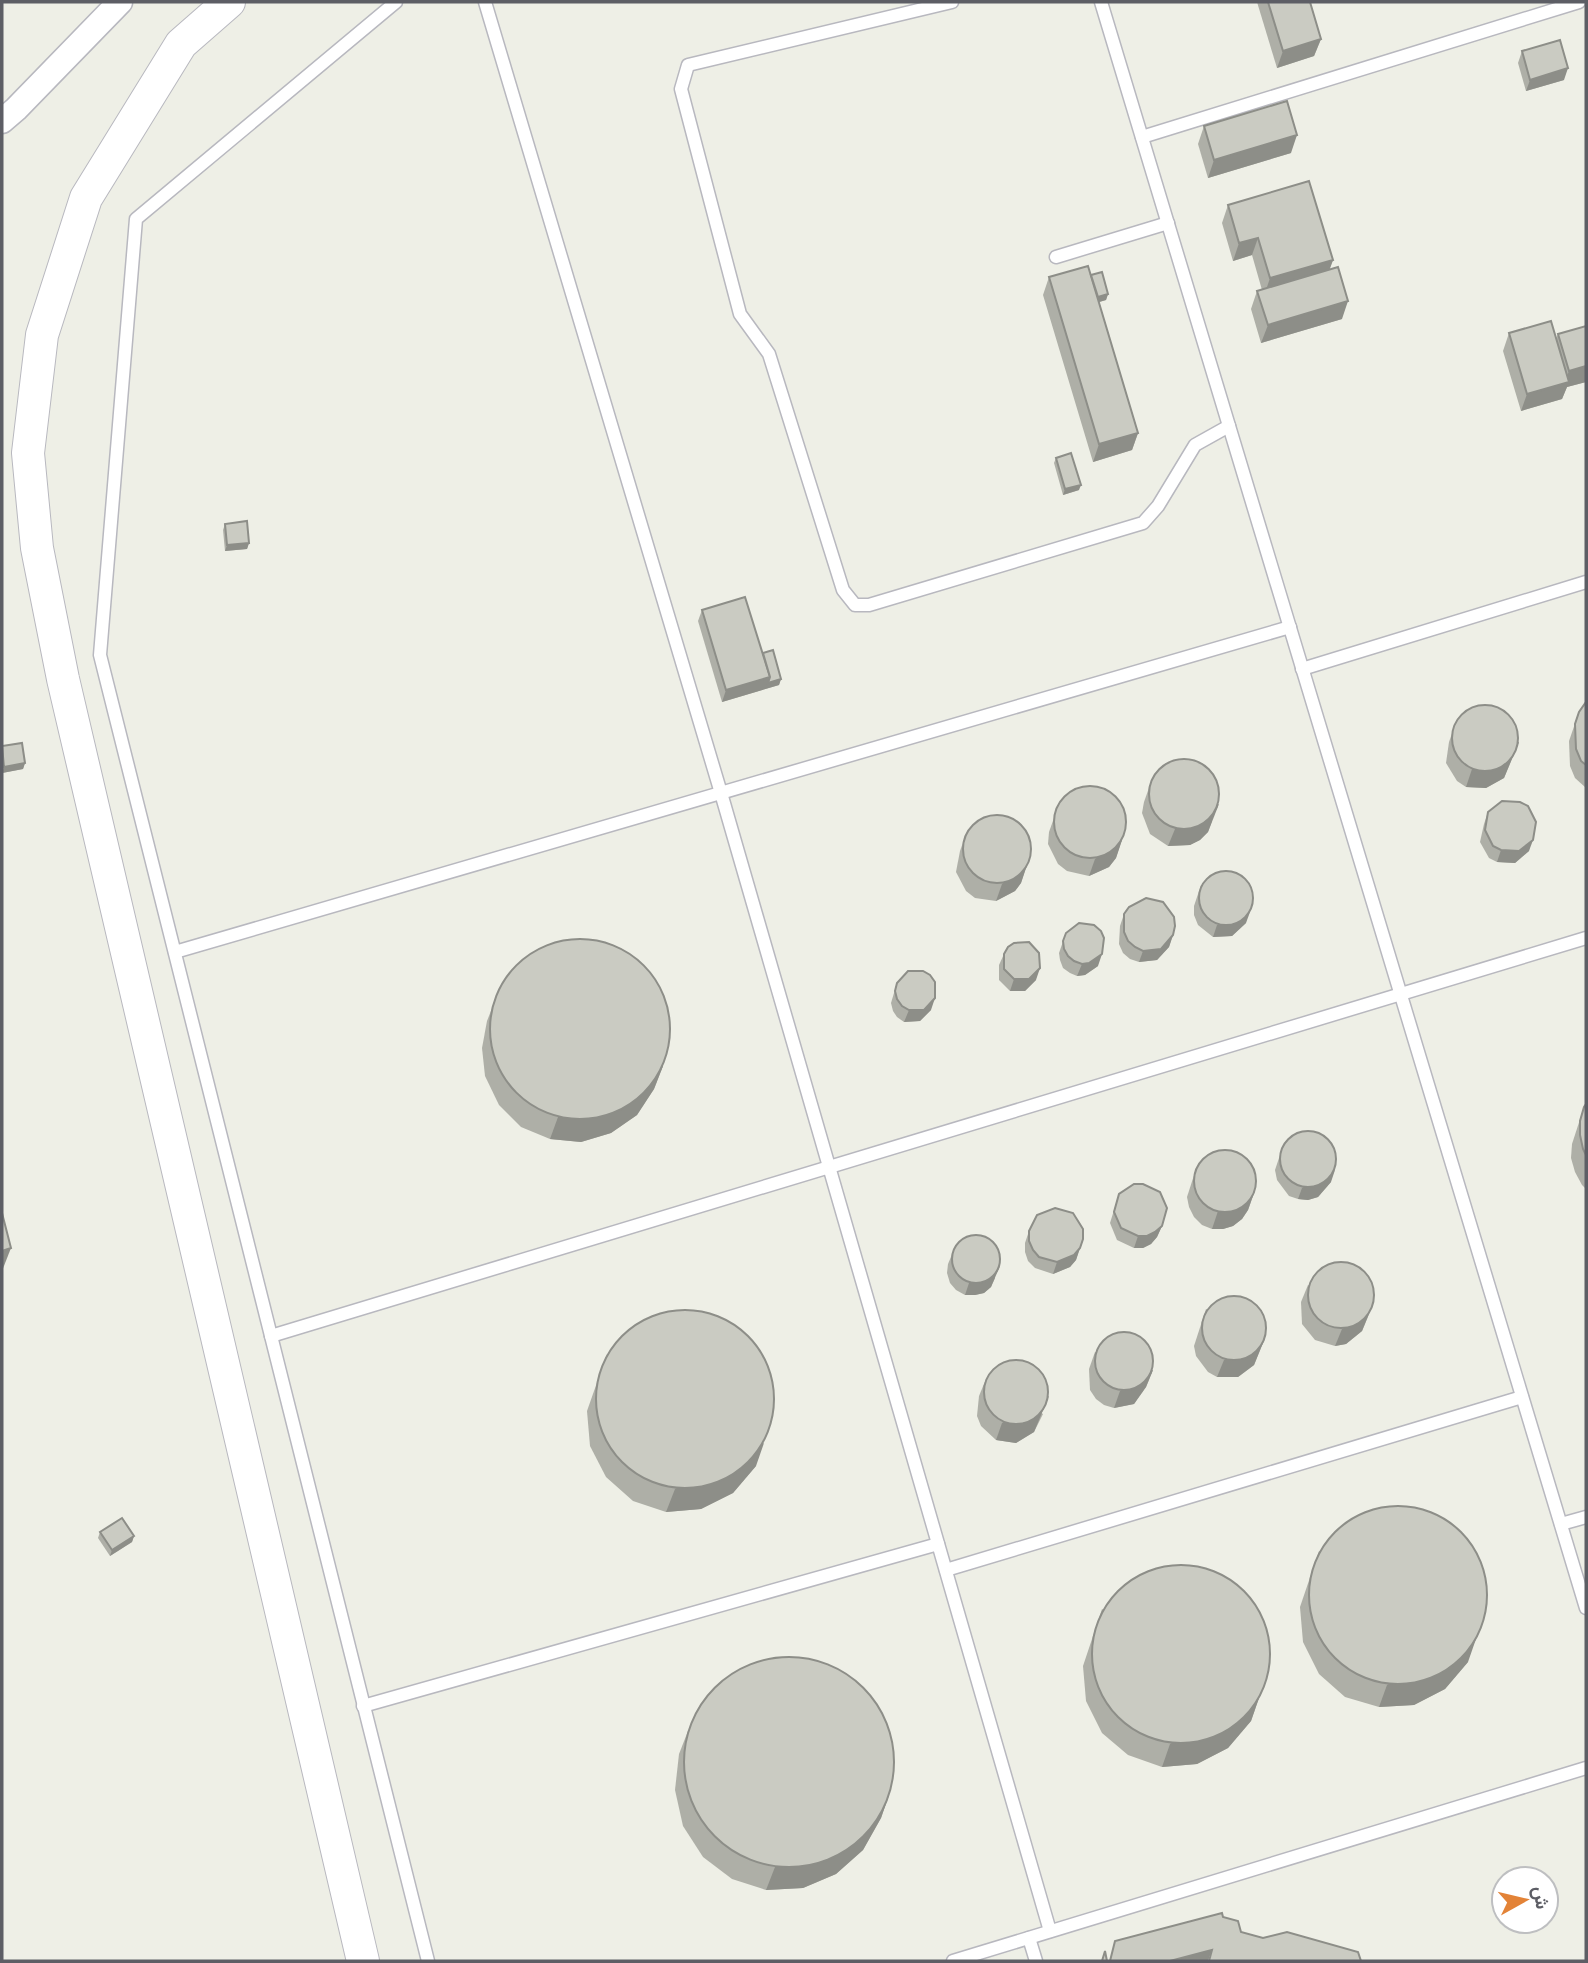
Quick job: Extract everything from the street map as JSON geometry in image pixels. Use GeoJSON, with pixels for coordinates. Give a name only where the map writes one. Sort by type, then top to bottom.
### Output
{"type":"FeatureCollection","features":[{"type":"Feature","properties":{"kind":"street"},"geometry":{"type":"LineString","coordinates":[[2,121],[120,2]]}},
{"type":"Feature","properties":{"kind":"street"},"geometry":{"type":"LineString","coordinates":[[229,2],[181,44],[86,198],[42,335],[28,453],[37,548],[64,679],[363,1961]]}},
{"type":"Feature","properties":{"kind":"lane"},"geometry":{"type":"LineString","coordinates":[[396,2],[135,219],[100,655],[428,1961]]}},
{"type":"Feature","properties":{"kind":"lane"},"geometry":{"type":"LineString","coordinates":[[485,2],[721,793],[1050,1931]]}},
{"type":"Feature","properties":{"kind":"lane"},"geometry":{"type":"LineString","coordinates":[[953,2],[688,65],[681,89],[740,314],[769,354],[843,590],[855,605],[869,605],[1143,523],[1158,506],[1195,445],[1229,426]]}},
{"type":"Feature","properties":{"kind":"lane"},"geometry":{"type":"LineString","coordinates":[[1101,2],[1586,1608]]}},
{"type":"Feature","properties":{"kind":"lane"},"geometry":{"type":"LineString","coordinates":[[1142,137],[1579,2]]}},
{"type":"Feature","properties":{"kind":"lane"},"geometry":{"type":"LineString","coordinates":[[1056,257],[1168,223]]}},
{"type":"Feature","properties":{"kind":"lane"},"geometry":{"type":"LineString","coordinates":[[1303,670],[1586,582]]}},
{"type":"Feature","properties":{"kind":"lane"},"geometry":{"type":"LineString","coordinates":[[175,952],[1290,628]]}},
{"type":"Feature","properties":{"kind":"lane"},"geometry":{"type":"LineString","coordinates":[[271,1336],[1586,938]]}},
{"type":"Feature","properties":{"kind":"lane"},"geometry":{"type":"LineString","coordinates":[[946,1570],[1522,1397]]}},
{"type":"Feature","properties":{"kind":"lane"},"geometry":{"type":"LineString","coordinates":[[1561,1524],[1586,1517]]}},
{"type":"Feature","properties":{"kind":"lane"},"geometry":{"type":"LineString","coordinates":[[363,1706],[938,1544]]}},
{"type":"Feature","properties":{"kind":"lane"},"geometry":{"type":"LineString","coordinates":[[953,1961],[1586,1768]]}},
{"type":"Feature","properties":{"kind":"lane"},"geometry":{"type":"LineString","coordinates":[[1029,1938],[1036,1961]]}},
{"type":"Feature","properties":{"kind":"building"},"geometry":{"type":"Polygon","coordinates":[[[1268,2],[1310,2],[1321,39],[1283,51],[1268,2]]]}},
{"type":"Feature","properties":{"kind":"building"},"geometry":{"type":"Polygon","coordinates":[[[1560,40],[1568,68],[1530,80],[1522,51],[1560,40]]]}},
{"type":"Feature","properties":{"kind":"building"},"geometry":{"type":"Polygon","coordinates":[[[1287,101],[1297,135],[1214,160],[1204,126],[1287,101]]]}},
{"type":"Feature","properties":{"kind":"building"},"geometry":{"type":"Polygon","coordinates":[[[1309,181],[1333,260],[1270,278],[1258,238],[1239,243],[1228,205],[1309,181]]]}},
{"type":"Feature","properties":{"kind":"building"},"geometry":{"type":"Polygon","coordinates":[[[1088,266],[1138,433],[1099,444],[1049,277],[1088,266]]]}},
{"type":"Feature","properties":{"kind":"building"},"geometry":{"type":"Polygon","coordinates":[[[1338,267],[1348,301],[1268,325],[1257,291],[1338,267]]]}},
{"type":"Feature","properties":{"kind":"building"},"geometry":{"type":"Polygon","coordinates":[[[1102,272],[1108,294],[1098,297],[1091,275],[1102,272]]]}},
{"type":"Feature","properties":{"kind":"building"},"geometry":{"type":"Polygon","coordinates":[[[1551,321],[1569,382],[1527,394],[1509,333],[1551,321]]]}},
{"type":"Feature","properties":{"kind":"building"},"geometry":{"type":"Polygon","coordinates":[[[1586,326],[1586,366],[1569,371],[1558,334],[1586,326]]]}},
{"type":"Feature","properties":{"kind":"building"},"geometry":{"type":"Polygon","coordinates":[[[1071,453],[1081,485],[1065,489],[1056,458],[1071,453]]]}},
{"type":"Feature","properties":{"kind":"building"},"geometry":{"type":"Polygon","coordinates":[[[247,521],[249,543],[227,545],[225,524],[247,521]]]}},
{"type":"Feature","properties":{"kind":"building"},"geometry":{"type":"Polygon","coordinates":[[[745,597],[770,677],[726,690],[702,610],[745,597]]]}},
{"type":"Feature","properties":{"kind":"building"},"geometry":{"type":"Polygon","coordinates":[[[773,650],[781,679],[768,683],[770,677],[763,653],[773,650]]]}},
{"type":"Feature","properties":{"kind":"building"},"geometry":{"type":"Polygon","coordinates":[[[1586,702],[1586,765],[1581,761],[1576,749],[1575,724],[1586,702]]]}},
{"type":"Feature","properties":{"kind":"building"},"geometry":{"type":"Polygon","coordinates":[[[1485,705],[1498,708],[1508,715],[1515,725],[1518,738],[1515,751],[1508,761],[1498,768],[1485,771],[1472,768],[1462,761],[1455,751],[1452,738],[1455,725],[1462,715],[1472,708],[1485,705]]]}},
{"type":"Feature","properties":{"kind":"building"},"geometry":{"type":"Polygon","coordinates":[[[22,743],[25,763],[4,767],[2,746],[22,743]]]}},
{"type":"Feature","properties":{"kind":"building"},"geometry":{"type":"Polygon","coordinates":[[[1184,759],[1209,769],[1219,794],[1209,819],[1184,829],[1159,819],[1149,794],[1159,769],[1184,759]]]}},
{"type":"Feature","properties":{"kind":"building"},"geometry":{"type":"Polygon","coordinates":[[[1090,786],[1110,792],[1120,802],[1126,822],[1120,842],[1110,852],[1090,858],[1070,852],[1060,842],[1054,822],[1060,802],[1070,792],[1090,786]]]}},
{"type":"Feature","properties":{"kind":"building"},"geometry":{"type":"Polygon","coordinates":[[[1502,801],[1520,802],[1528,806],[1536,822],[1533,840],[1519,851],[1501,850],[1493,846],[1485,830],[1488,812],[1502,801]]]}},
{"type":"Feature","properties":{"kind":"building"},"geometry":{"type":"Polygon","coordinates":[[[997,815],[1010,818],[1021,825],[1028,836],[1031,849],[1028,862],[1021,873],[1010,880],[997,883],[984,880],[973,873],[966,862],[963,849],[966,836],[973,825],[984,818],[997,815]]]}},
{"type":"Feature","properties":{"kind":"building"},"geometry":{"type":"Polygon","coordinates":[[[1226,871],[1245,879],[1253,898],[1245,917],[1226,925],[1207,917],[1199,898],[1207,879],[1226,871]]]}},
{"type":"Feature","properties":{"kind":"building"},"geometry":{"type":"Polygon","coordinates":[[[1146,898],[1163,902],[1174,917],[1173,935],[1161,949],[1143,951],[1128,941],[1124,932],[1124,914],[1129,907],[1146,898]]]}},
{"type":"Feature","properties":{"kind":"building"},"geometry":{"type":"Polygon","coordinates":[[[1079,923],[1094,925],[1104,938],[1102,954],[1089,963],[1074,961],[1064,949],[1066,933],[1079,923]]]}},
{"type":"Feature","properties":{"kind":"building"},"geometry":{"type":"Polygon","coordinates":[[[580,939],[614,946],[643,966],[663,995],[670,1029],[663,1063],[643,1092],[614,1112],[580,1119],[546,1112],[517,1092],[497,1063],[490,1029],[497,995],[517,966],[546,946],[580,939]]]}},
{"type":"Feature","properties":{"kind":"building"},"geometry":{"type":"Polygon","coordinates":[[[1029,942],[1039,953],[1040,968],[1029,979],[1014,979],[1004,969],[1004,954],[1014,943],[1029,942]]]}},
{"type":"Feature","properties":{"kind":"building"},"geometry":{"type":"Polygon","coordinates":[[[908,971],[923,971],[935,982],[935,998],[924,1010],[909,1010],[897,999],[897,983],[908,971]]]}},
{"type":"Feature","properties":{"kind":"building"},"geometry":{"type":"Polygon","coordinates":[[[1586,1104],[1586,1155],[1580,1135],[1580,1121],[1586,1104]]]}},
{"type":"Feature","properties":{"kind":"building"},"geometry":{"type":"Polygon","coordinates":[[[1302,1131],[1314,1131],[1324,1135],[1332,1143],[1336,1159],[1332,1175],[1324,1183],[1314,1187],[1302,1187],[1292,1183],[1284,1175],[1280,1165],[1280,1153],[1284,1143],[1292,1135],[1302,1131]]]}},
{"type":"Feature","properties":{"kind":"building"},"geometry":{"type":"Polygon","coordinates":[[[1219,1150],[1231,1150],[1247,1159],[1254,1169],[1254,1193],[1247,1203],[1231,1212],[1219,1212],[1208,1207],[1199,1198],[1194,1187],[1194,1175],[1199,1164],[1208,1155],[1219,1150]]]}},
{"type":"Feature","properties":{"kind":"building"},"geometry":{"type":"Polygon","coordinates":[[[1134,1184],[1143,1184],[1160,1192],[1167,1208],[1162,1226],[1147,1236],[1138,1236],[1121,1228],[1114,1212],[1119,1194],[1134,1184]]]}},
{"type":"Feature","properties":{"kind":"building"},"geometry":{"type":"Polygon","coordinates":[[[1055,1208],[1073,1213],[1083,1229],[1080,1248],[1074,1255],[1057,1262],[1039,1257],[1029,1241],[1029,1231],[1037,1215],[1055,1208]]]}},
{"type":"Feature","properties":{"kind":"building"},"geometry":{"type":"Polygon","coordinates":[[[2,1213],[11,1248],[2,1251],[2,1213]]]}},
{"type":"Feature","properties":{"kind":"building"},"geometry":{"type":"Polygon","coordinates":[[[976,1235],[993,1242],[1000,1259],[993,1276],[976,1283],[959,1276],[952,1259],[959,1242],[976,1235]]]}},
{"type":"Feature","properties":{"kind":"building"},"geometry":{"type":"Polygon","coordinates":[[[1334,1262],[1348,1262],[1360,1267],[1369,1276],[1374,1295],[1372,1308],[1365,1319],[1348,1328],[1334,1328],[1322,1323],[1313,1314],[1308,1302],[1308,1288],[1313,1276],[1322,1267],[1334,1262]]]}},
{"type":"Feature","properties":{"kind":"building"},"geometry":{"type":"Polygon","coordinates":[[[1228,1296],[1240,1296],[1257,1305],[1264,1316],[1264,1340],[1257,1351],[1240,1360],[1228,1360],[1216,1355],[1207,1346],[1202,1334],[1202,1322],[1207,1310],[1216,1301],[1228,1296]]]}},
{"type":"Feature","properties":{"kind":"building"},"geometry":{"type":"Polygon","coordinates":[[[685,1310],[719,1317],[748,1336],[767,1365],[774,1399],[767,1433],[748,1462],[719,1481],[685,1488],[651,1481],[622,1462],[603,1433],[596,1399],[603,1365],[622,1336],[651,1317],[685,1310]]]}},
{"type":"Feature","properties":{"kind":"building"},"geometry":{"type":"Polygon","coordinates":[[[1118,1332],[1130,1332],[1140,1336],[1149,1345],[1153,1367],[1145,1382],[1130,1390],[1118,1390],[1108,1386],[1099,1377],[1095,1367],[1095,1355],[1099,1345],[1108,1336],[1118,1332]]]}},
{"type":"Feature","properties":{"kind":"building"},"geometry":{"type":"Polygon","coordinates":[[[1010,1360],[1022,1360],[1039,1369],[1046,1380],[1046,1404],[1039,1415],[1022,1424],[1010,1424],[998,1419],[989,1410],[984,1398],[984,1386],[989,1374],[998,1365],[1010,1360]]]}},
{"type":"Feature","properties":{"kind":"building"},"geometry":{"type":"Polygon","coordinates":[[[1398,1506],[1432,1513],[1461,1532],[1480,1561],[1487,1595],[1480,1629],[1461,1658],[1432,1677],[1398,1684],[1364,1677],[1335,1658],[1316,1629],[1309,1595],[1316,1561],[1335,1532],[1364,1513],[1398,1506]]]}},
{"type":"Feature","properties":{"kind":"building"},"geometry":{"type":"Polygon","coordinates":[[[122,1518],[134,1536],[112,1550],[100,1532],[122,1518]]]}},
{"type":"Feature","properties":{"kind":"building"},"geometry":{"type":"Polygon","coordinates":[[[1181,1565],[1215,1572],[1244,1591],[1263,1620],[1270,1654],[1263,1688],[1244,1717],[1215,1736],[1181,1743],[1147,1736],[1118,1717],[1099,1688],[1092,1654],[1099,1620],[1118,1591],[1147,1572],[1181,1565]]]}},
{"type":"Feature","properties":{"kind":"building"},"geometry":{"type":"Polygon","coordinates":[[[789,1657],[829,1665],[863,1688],[886,1722],[894,1762],[886,1802],[863,1836],[829,1859],[789,1867],[749,1859],[715,1836],[692,1802],[684,1762],[692,1722],[715,1688],[749,1665],[789,1657]]]}},
{"type":"Feature","properties":{"kind":"building"},"geometry":{"type":"Polygon","coordinates":[[[1222,1913],[1223,1917],[1238,1921],[1241,1932],[1263,1938],[1287,1932],[1358,1952],[1361,1961],[1209,1961],[1212,1950],[1170,1961],[1110,1961],[1115,1941],[1222,1913]]]}}]}
